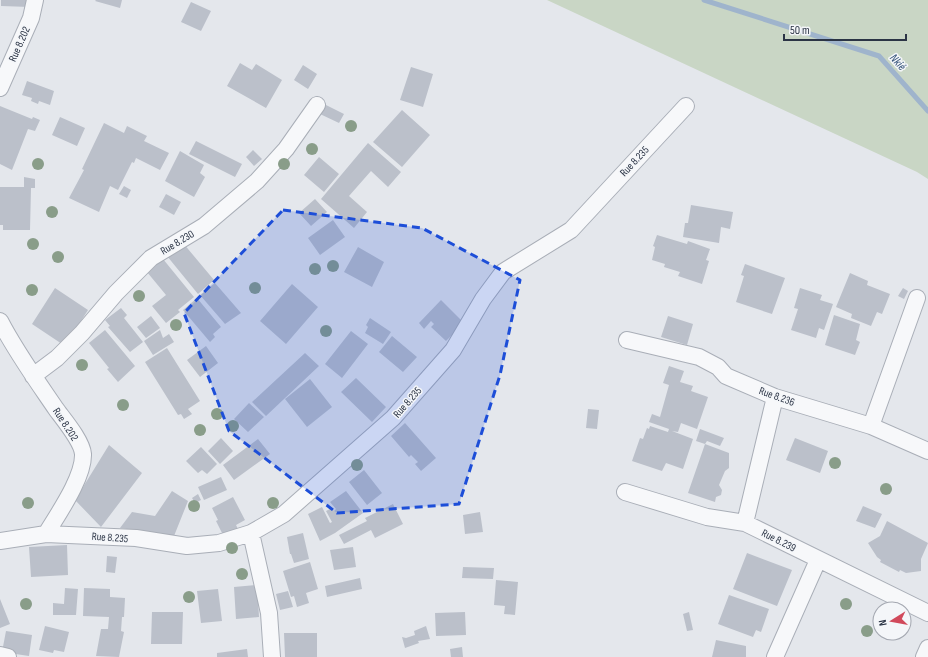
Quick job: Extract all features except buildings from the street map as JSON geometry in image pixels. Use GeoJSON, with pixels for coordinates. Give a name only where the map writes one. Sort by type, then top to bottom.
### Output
{"type":"FeatureCollection","features":[{"type":"Feature","properties":{"kind":"street","name":"Rue 8.202"},"geometry":{"type":"LineString","coordinates":[[0,88],[31,18],[35,0]]}},
{"type":"Feature","properties":{"kind":"street","name":"Rue 8.230"},"geometry":{"type":"LineString","coordinates":[[34,376],[58,358],[82,334],[116,293],[151,258],[204,226],[257,181],[286,150],[317,105]]}},
{"type":"Feature","properties":{"kind":"street","name":"Rue 8.235"},"geometry":{"type":"LineString","coordinates":[[46,534],[136,538],[187,546],[219,543],[251,533],[296,505],[393,418],[453,350],[483,299],[503,272],[571,230],[686,106]]}},
{"type":"Feature","properties":{"kind":"street"},"geometry":{"type":"LineString","coordinates":[[871,426],[917,298]]}},
{"type":"Feature","properties":{"kind":"street","name":"Rue 8.202"},"geometry":{"type":"LineString","coordinates":[[0,321],[34,376],[75,436],[83,453],[81,467],[70,494],[46,534]]}},
{"type":"Feature","properties":{"kind":"street","name":"Rue 8.236"},"geometry":{"type":"LineString","coordinates":[[628,340],[699,357],[718,367],[726,376],[775,397],[871,426],[928,451]]}},
{"type":"Feature","properties":{"kind":"street"},"geometry":{"type":"LineString","coordinates":[[745,523],[775,397]]}},
{"type":"Feature","properties":{"kind":"street","name":"Rue 8.239"},"geometry":{"type":"LineString","coordinates":[[625,492],[707,517],[745,523],[928,613]]}},
{"type":"Feature","properties":{"kind":"street"},"geometry":{"type":"LineString","coordinates":[[251,533],[269,613],[272,657]]}},
{"type":"Feature","properties":{"kind":"street"},"geometry":{"type":"LineString","coordinates":[[0,541],[46,534]]}},
{"type":"Feature","properties":{"kind":"street"},"geometry":{"type":"LineString","coordinates":[[775,657],[818,560]]}},
{"type":"Feature","properties":{"kind":"street"},"geometry":{"type":"LineString","coordinates":[[924,657],[928,648]]}},
{"type":"Feature","properties":{"kind":"street"},"geometry":{"type":"LineString","coordinates":[[0,655],[8,657]]}},
{"type":"Feature","properties":{"kind":"highlighted area"},"geometry":{"type":"Polygon","coordinates":[[[283,210],[422,228],[520,280],[500,375],[459,504],[337,513],[229,431],[184,313],[283,210]]]}},
{"type":"Feature","properties":{"kind":"green space"},"geometry":{"type":"Polygon","coordinates":[[[547,0],[928,0],[928,179],[917,172],[547,0]]]}},
{"type":"Feature","properties":{"kind":"waterway","name":"Nkié"},"geometry":{"type":"LineString","coordinates":[[704,0],[879,56],[928,111]]}}]}
